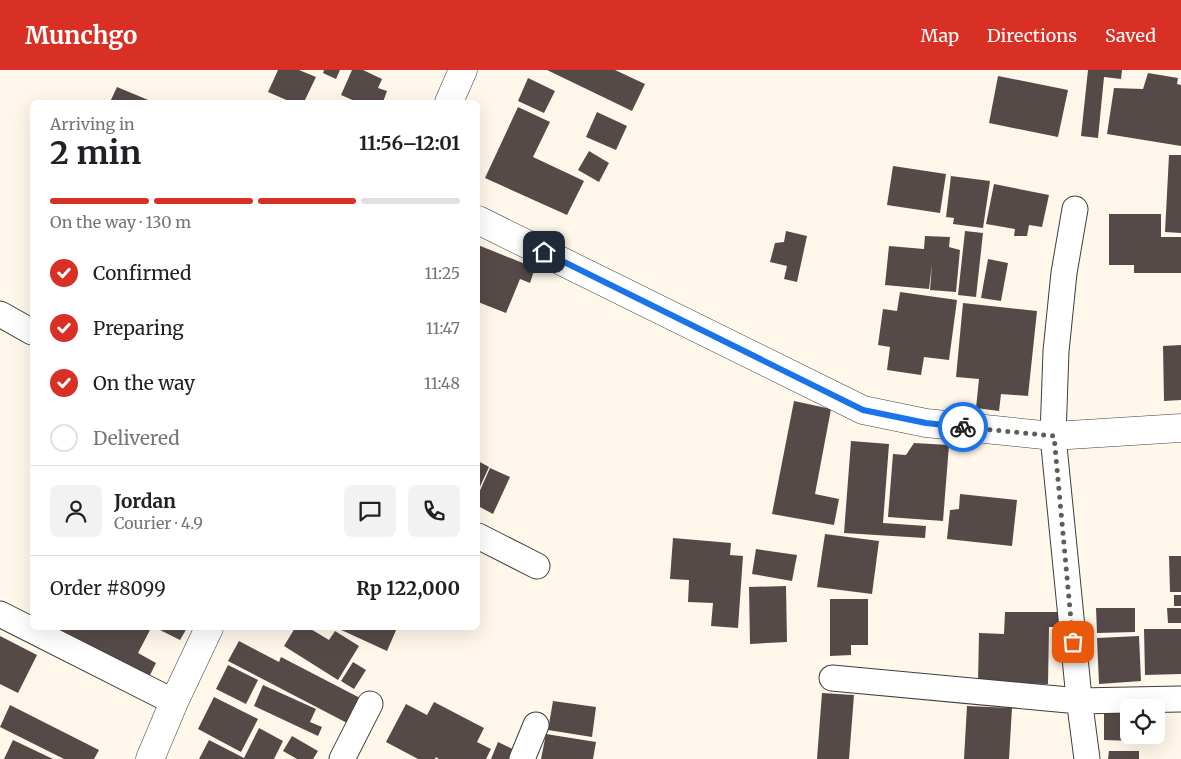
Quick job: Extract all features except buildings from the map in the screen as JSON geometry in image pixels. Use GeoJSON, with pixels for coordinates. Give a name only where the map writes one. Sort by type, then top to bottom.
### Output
{"type":"FeatureCollection","features":[{"type":"Feature","properties":{"kind":"street"},"geometry":{"type":"LineString","coordinates":[[450,100],[463,70]]}},
{"type":"Feature","properties":{"kind":"street"},"geometry":{"type":"LineString","coordinates":[[1075,209],[1064,272],[1056,351],[1054,436],[1079,701],[1087,759]]}},
{"type":"Feature","properties":{"kind":"street"},"geometry":{"type":"LineString","coordinates":[[480,221],[863,410],[926,423],[1054,436],[1181,428]]}},
{"type":"Feature","properties":{"kind":"street"},"geometry":{"type":"LineString","coordinates":[[0,314],[30,331]]}},
{"type":"Feature","properties":{"kind":"street"},"geometry":{"type":"LineString","coordinates":[[480,537],[537,566]]}},
{"type":"Feature","properties":{"kind":"street"},"geometry":{"type":"LineString","coordinates":[[0,614],[30,629]]}},
{"type":"Feature","properties":{"kind":"street"},"geometry":{"type":"LineString","coordinates":[[32,630],[174,702]]}},
{"type":"Feature","properties":{"kind":"street"},"geometry":{"type":"LineString","coordinates":[[150,759],[174,702],[208,630]]}},
{"type":"Feature","properties":{"kind":"street"},"geometry":{"type":"LineString","coordinates":[[832,678],[1079,701],[1181,699]]}},
{"type":"Feature","properties":{"kind":"street"},"geometry":{"type":"LineString","coordinates":[[342,759],[370,704]]}},
{"type":"Feature","properties":{"kind":"street"},"geometry":{"type":"LineString","coordinates":[[522,759],[536,726]]}},
{"type":"Feature","properties":{"kind":"way so far"},"geometry":{"type":"LineString","coordinates":[[963,427],[1054,436],[1073,642]]}},
{"type":"Feature","properties":{"kind":"route"},"geometry":{"type":"LineString","coordinates":[[544,252],[863,410],[895,418],[963,427]]}}]}
